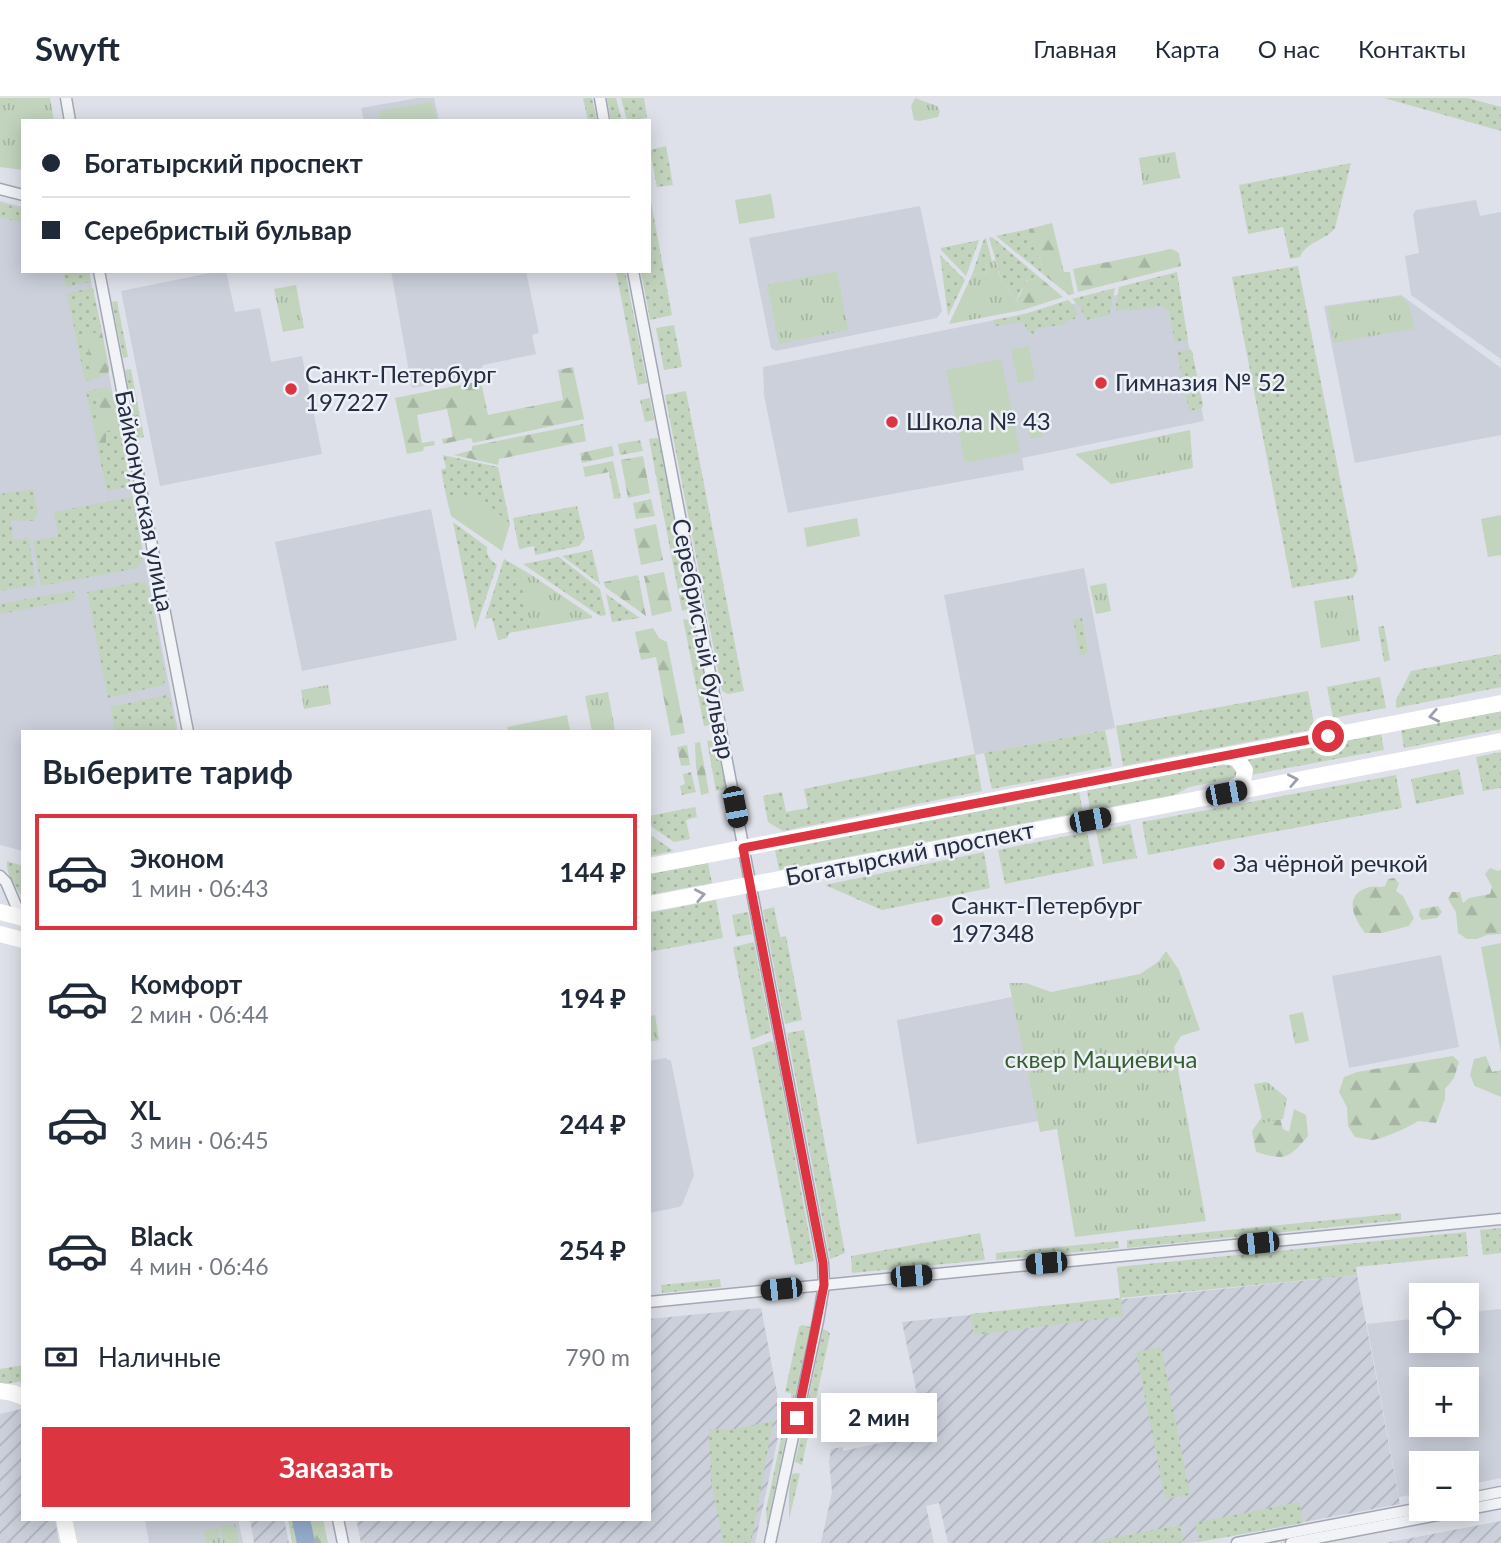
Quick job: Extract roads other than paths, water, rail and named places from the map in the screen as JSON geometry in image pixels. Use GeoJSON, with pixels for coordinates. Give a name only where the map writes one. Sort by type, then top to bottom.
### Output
{"type":"FeatureCollection","features":[{"type":"Feature","properties":{"kind":"main road","name":"Богатырский проспект"},"geometry":{"type":"LineString","coordinates":[[651,866],[1501,703]]}},
{"type":"Feature","properties":{"kind":"main road","name":"Богатырский проспект"},"geometry":{"type":"LineString","coordinates":[[651,905],[1501,741]]}},
{"type":"Feature","properties":{"kind":"main road"},"geometry":{"type":"LineString","coordinates":[[1218,756],[1236,758],[1245,770],[1243,782],[1226,793]]}},
{"type":"Feature","properties":{"kind":"main road"},"geometry":{"type":"LineString","coordinates":[[0,912],[21,917]]}},
{"type":"Feature","properties":{"kind":"main road"},"geometry":{"type":"LineString","coordinates":[[0,934],[21,939]]}},
{"type":"Feature","properties":{"kind":"main road"},"geometry":{"type":"LineString","coordinates":[[0,1391],[21,1396]]}},
{"type":"Feature","properties":{"kind":"main road"},"geometry":{"type":"LineString","coordinates":[[64,1521],[69,1543]]}},
{"type":"Feature","properties":{"kind":"street"},"geometry":{"type":"LineString","coordinates":[[66,98],[70,119]]}},
{"type":"Feature","properties":{"kind":"street"},"geometry":{"type":"LineString","coordinates":[[600,98],[604,119]]}},
{"type":"Feature","properties":{"kind":"street"},"geometry":{"type":"LineString","coordinates":[[0,189],[21,194]]}},
{"type":"Feature","properties":{"kind":"street","name":"Байконурская улица"},"geometry":{"type":"LineString","coordinates":[[99,273],[188,730]]}},
{"type":"Feature","properties":{"kind":"street","name":"Серебристый бульвар"},"geometry":{"type":"LineString","coordinates":[[633,273],[818,1236],[824,1285],[770,1543]]}},
{"type":"Feature","properties":{"kind":"street"},"geometry":{"type":"LineString","coordinates":[[0,876],[6,882],[21,915]]}},
{"type":"Feature","properties":{"kind":"street"},"geometry":{"type":"LineString","coordinates":[[651,1303],[1501,1219]]}},
{"type":"Feature","properties":{"kind":"street"},"geometry":{"type":"LineString","coordinates":[[1479,1496],[1501,1492]]}},
{"type":"Feature","properties":{"kind":"street"},"geometry":{"type":"LineString","coordinates":[[1291,1543],[1501,1503]]}},
{"type":"Feature","properties":{"kind":"street"},"geometry":{"type":"LineString","coordinates":[[1237,1543],[1409,1510]]}},
{"type":"Feature","properties":{"kind":"street"},"geometry":{"type":"LineString","coordinates":[[338,1521],[343,1543]]}},
{"type":"Feature","properties":{"kind":"waterway"},"geometry":{"type":"LineString","coordinates":[[301,1521],[306,1543]]}},
{"type":"Feature","properties":{"kind":"place","name":"Гимназия № 52"},"geometry":{"type":"Point","coordinates":[1101,383]}},
{"type":"Feature","properties":{"kind":"place","name":"Санкт-Петербург 197227"},"geometry":{"type":"Point","coordinates":[291,389]}},
{"type":"Feature","properties":{"kind":"place","name":"Школа № 43"},"geometry":{"type":"Point","coordinates":[892,422]}},
{"type":"Feature","properties":{"kind":"place","name":"За чёрной речкой"},"geometry":{"type":"Point","coordinates":[1219,864]}},
{"type":"Feature","properties":{"kind":"place","name":"Санкт-Петербург 197348"},"geometry":{"type":"Point","coordinates":[937,920]}},
{"type":"Feature","properties":{"kind":"park label","name":"сквер Мациевича"},"geometry":{"type":"Point","coordinates":[1101,1060]}}]}
